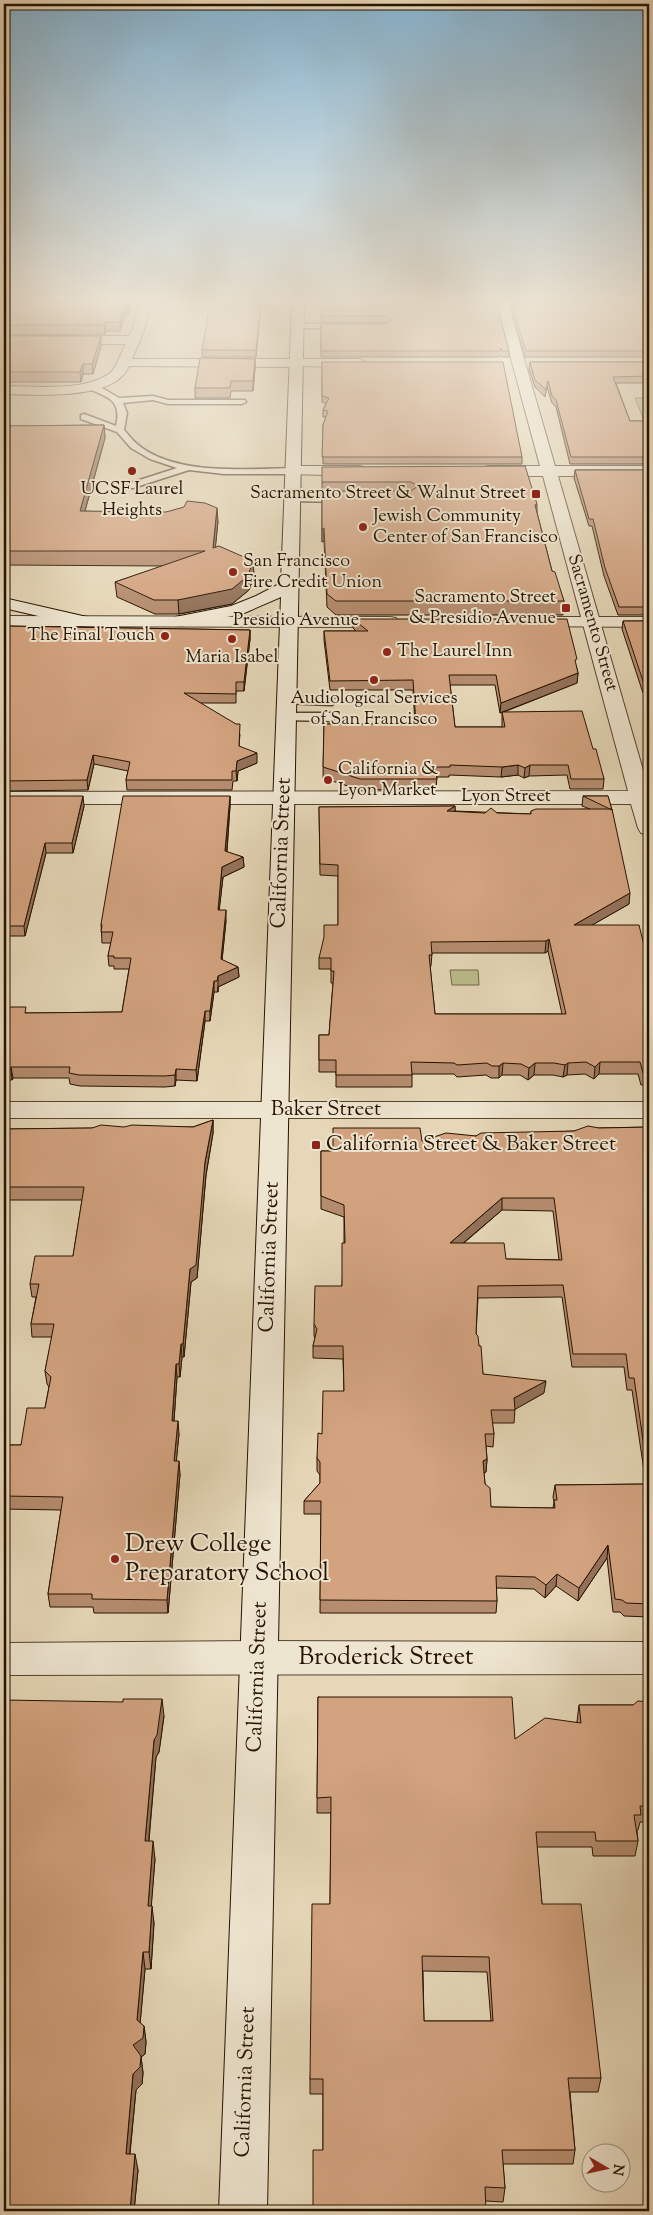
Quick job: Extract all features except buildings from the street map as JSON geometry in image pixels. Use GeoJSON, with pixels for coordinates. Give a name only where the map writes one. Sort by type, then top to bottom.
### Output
{"type":"FeatureCollection","features":[{"type":"Feature","properties":{"kind":"street","name":"California Street"},"geometry":{"type":"LineString","coordinates":[[242,2211],[295,406]]}},
{"type":"Feature","properties":{"kind":"street","name":"Sacramento Street"},"geometry":{"type":"LineString","coordinates":[[533,406],[549,471],[592,622],[645,797],[649,828]]}},
{"type":"Feature","properties":{"kind":"street"},"geometry":{"type":"LineString","coordinates":[[294,471],[380,471]]}},
{"type":"Feature","properties":{"kind":"street"},"geometry":{"type":"LineString","coordinates":[[469,471],[649,471]]}},
{"type":"Feature","properties":{"kind":"street"},"geometry":{"type":"LineString","coordinates":[[181,622],[214,616],[249,606],[290,585]]}},
{"type":"Feature","properties":{"kind":"street"},"geometry":{"type":"LineString","coordinates":[[4,603],[81,621]]}},
{"type":"Feature","properties":{"kind":"street","name":"Presidio Avenue"},"geometry":{"type":"LineString","coordinates":[[4,621],[409,622]]}},
{"type":"Feature","properties":{"kind":"street"},"geometry":{"type":"LineString","coordinates":[[518,622],[649,622]]}},
{"type":"Feature","properties":{"kind":"street","name":"Lyon Street"},"geometry":{"type":"LineString","coordinates":[[4,798],[645,797]]}},
{"type":"Feature","properties":{"kind":"street","name":"Baker Street"},"geometry":{"type":"LineString","coordinates":[[4,1110],[649,1110]]}},
{"type":"Feature","properties":{"kind":"street","name":"Broderick Street"},"geometry":{"type":"LineString","coordinates":[[4,1659],[258,1657],[649,1658]]}},
{"type":"Feature","properties":{"kind":"lane"},"geometry":{"type":"LineString","coordinates":[[120,406],[123,412],[120,430]]}},
{"type":"Feature","properties":{"kind":"lane"},"geometry":{"type":"LineString","coordinates":[[84,417],[120,430],[129,443],[140,451],[166,462],[189,467],[225,470],[294,471]]}},
{"type":"Feature","properties":{"kind":"lane"},"geometry":{"type":"LineString","coordinates":[[130,486],[189,467]]}},
{"type":"Feature","properties":{"kind":"lane"},"geometry":{"type":"LineString","coordinates":[[293,503],[356,499]]}},
{"type":"Feature","properties":{"kind":"lane"},"geometry":{"type":"LineString","coordinates":[[293,503],[347,506]]}},
{"type":"Feature","properties":{"kind":"lane"},"geometry":{"type":"LineString","coordinates":[[286,709],[332,701]]}},
{"type":"Feature","properties":{"kind":"lane"},"geometry":{"type":"LineString","coordinates":[[286,709],[331,717]]}},
{"type":"Feature","properties":{"kind":"green space"},"geometry":{"type":"Polygon","coordinates":[[[638,406],[649,406],[649,428],[647,428],[638,406]]]}},
{"type":"Feature","properties":{"kind":"green space"},"geometry":{"type":"Polygon","coordinates":[[[450,970],[478,970],[479,985],[452,985],[450,970]]]}},
{"type":"Feature","properties":{"kind":"place","name":"UCSF Laurel Heights"},"geometry":{"type":"Point","coordinates":[132,471]}},
{"type":"Feature","properties":{"kind":"place","name":"Sacramento Street & Walnut Street"},"geometry":{"type":"Point","coordinates":[536,494]}},
{"type":"Feature","properties":{"kind":"place","name":"Jewish Community Center of San Francisco"},"geometry":{"type":"Point","coordinates":[363,527]}},
{"type":"Feature","properties":{"kind":"place","name":"San Francisco Fire Credit Union"},"geometry":{"type":"Point","coordinates":[233,572]}},
{"type":"Feature","properties":{"kind":"place","name":"Sacramento Street & Presidio Avenue"},"geometry":{"type":"Point","coordinates":[566,608]}},
{"type":"Feature","properties":{"kind":"place","name":"The Final Touch"},"geometry":{"type":"Point","coordinates":[165,636]}},
{"type":"Feature","properties":{"kind":"place","name":"Maria Isabel"},"geometry":{"type":"Point","coordinates":[232,639]}},
{"type":"Feature","properties":{"kind":"place","name":"The Laurel Inn"},"geometry":{"type":"Point","coordinates":[387,652]}},
{"type":"Feature","properties":{"kind":"place","name":"Audiological Services of San Francisco"},"geometry":{"type":"Point","coordinates":[374,680]}},
{"type":"Feature","properties":{"kind":"place","name":"California & Lyon Market"},"geometry":{"type":"Point","coordinates":[328,780]}},
{"type":"Feature","properties":{"kind":"place","name":"California Street & Baker Street"},"geometry":{"type":"Point","coordinates":[316,1145]}},
{"type":"Feature","properties":{"kind":"place","name":"Drew College Preparatory School"},"geometry":{"type":"Point","coordinates":[115,1559]}}]}
